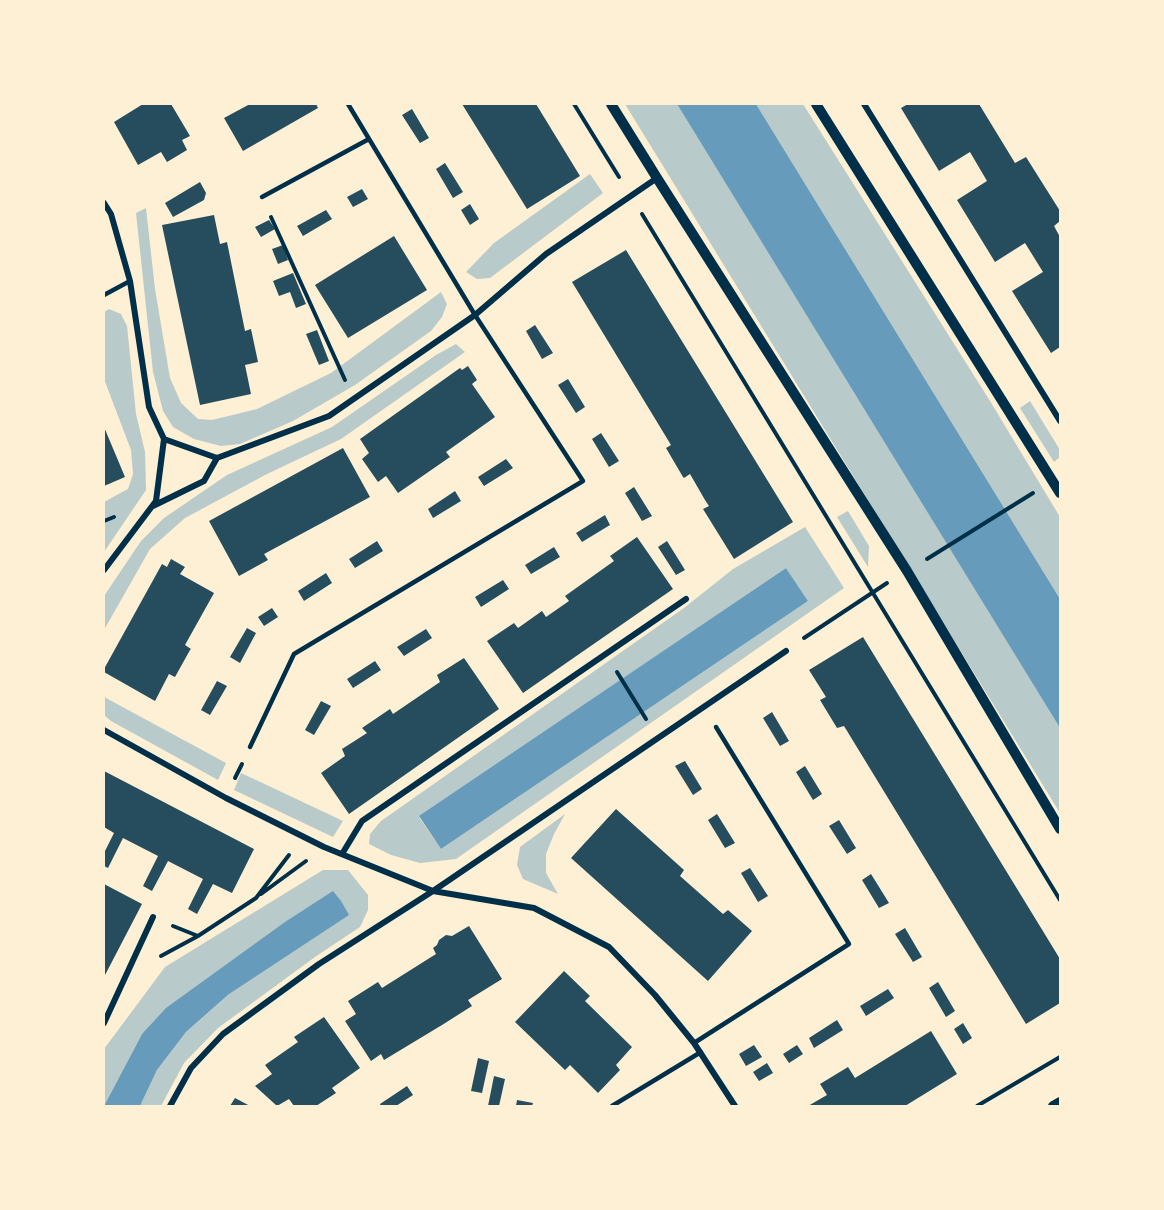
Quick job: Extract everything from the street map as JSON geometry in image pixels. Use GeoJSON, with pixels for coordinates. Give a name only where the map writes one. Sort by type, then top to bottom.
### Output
{"type":"FeatureCollection","features":[{"type":"Feature","properties":{"kind":"street"},"geometry":{"type":"LineString","coordinates":[[611,104],[907,571],[1060,829]]}},
{"type":"Feature","properties":{"kind":"street"},"geometry":{"type":"LineString","coordinates":[[816,104],[1060,493]]}},
{"type":"Feature","properties":{"kind":"street"},"geometry":{"type":"LineString","coordinates":[[864,104],[1060,421]]}},
{"type":"Feature","properties":{"kind":"street"},"geometry":{"type":"LineString","coordinates":[[153,506],[204,480],[217,458],[329,416],[475,315],[546,254],[657,178]]}},
{"type":"Feature","properties":{"kind":"street"},"geometry":{"type":"LineString","coordinates":[[104,203],[111,214],[130,281],[149,407],[164,439],[156,501],[104,570]]}},
{"type":"Feature","properties":{"kind":"street"},"geometry":{"type":"LineString","coordinates":[[164,439],[217,458]]}},
{"type":"Feature","properties":{"kind":"street"},"geometry":{"type":"LineString","coordinates":[[342,855],[362,821],[686,599]]}},
{"type":"Feature","properties":{"kind":"street"},"geometry":{"type":"LineString","coordinates":[[170,1107],[191,1068],[224,1034],[320,964],[433,891],[786,651]]}},
{"type":"Feature","properties":{"kind":"street"},"geometry":{"type":"LineString","coordinates":[[104,729],[226,798],[342,855],[433,891],[534,908],[609,947],[655,995],[694,1042],[735,1107]]}},
{"type":"Feature","properties":{"kind":"street"},"geometry":{"type":"LineString","coordinates":[[104,1023],[153,917]]}},
{"type":"Feature","properties":{"kind":"street"},"geometry":{"type":"LineString","coordinates":[[1053,1107],[1060,1102]]}},
{"type":"Feature","properties":{"kind":"lane"},"geometry":{"type":"LineString","coordinates":[[250,747],[294,654],[584,481],[475,315],[348,104]]}},
{"type":"Feature","properties":{"kind":"lane"},"geometry":{"type":"LineString","coordinates":[[262,197],[369,139]]}},
{"type":"Feature","properties":{"kind":"lane"},"geometry":{"type":"LineString","coordinates":[[104,295],[130,281]]}},
{"type":"Feature","properties":{"kind":"lane"},"geometry":{"type":"LineString","coordinates":[[694,1042],[849,944],[716,727]]}},
{"type":"Feature","properties":{"kind":"lane"},"geometry":{"type":"LineString","coordinates":[[612,1107],[701,1052]]}},
{"type":"Feature","properties":{"kind":"path"},"geometry":{"type":"LineString","coordinates":[[574,104],[1060,900]]}},
{"type":"Feature","properties":{"kind":"path"},"geometry":{"type":"LineString","coordinates":[[262,197],[353,399]]}},
{"type":"Feature","properties":{"kind":"path"},"geometry":{"type":"LineString","coordinates":[[786,651],[873,591],[1032,494]]}},
{"type":"Feature","properties":{"kind":"path"},"geometry":{"type":"LineString","coordinates":[[618,673],[645,718]]}},
{"type":"Feature","properties":{"kind":"path"},"geometry":{"type":"LineString","coordinates":[[226,798],[250,747]]}},
{"type":"Feature","properties":{"kind":"path"},"geometry":{"type":"LineString","coordinates":[[256,898],[303,836]]}},
{"type":"Feature","properties":{"kind":"path"},"geometry":{"type":"LineString","coordinates":[[155,960],[163,953],[198,936],[256,898],[324,847]]}},
{"type":"Feature","properties":{"kind":"path"},"geometry":{"type":"LineString","coordinates":[[977,1107],[1060,1057]]}},
{"type":"Feature","properties":{"kind":"shaded area"},"geometry":{"type":"Polygon","coordinates":[[[625,104],[677,104],[916,492],[1060,728],[1060,813],[625,104]]]}},
{"type":"Feature","properties":{"kind":"shaded area"},"geometry":{"type":"Polygon","coordinates":[[[756,104],[803,104],[990,401],[1060,517],[1060,599],[756,104]]]}},
{"type":"Feature","properties":{"kind":"shaded area"},"geometry":{"type":"Polygon","coordinates":[[[590,174],[603,193],[490,278],[477,279],[466,272],[494,243],[590,174]]]}},
{"type":"Feature","properties":{"kind":"shaded area"},"geometry":{"type":"Polygon","coordinates":[[[146,208],[155,289],[170,378],[181,403],[198,419],[212,420],[257,409],[331,373],[441,292],[447,304],[442,317],[431,331],[355,385],[293,421],[240,444],[221,446],[194,439],[173,427],[163,411],[153,372],[136,213],[146,208]]]}},
{"type":"Feature","properties":{"kind":"shaded area"},"geometry":{"type":"Polygon","coordinates":[[[109,309],[121,314],[127,326],[136,414],[145,452],[146,490],[104,552],[104,502],[128,489],[133,474],[131,450],[104,379],[104,312],[109,309]]]}},
{"type":"Feature","properties":{"kind":"shaded area"},"geometry":{"type":"Polygon","coordinates":[[[456,344],[465,352],[341,439],[267,474],[185,518],[150,549],[104,630],[104,596],[141,541],[164,518],[227,475],[332,427],[436,355],[456,344]]]}},
{"type":"Feature","properties":{"kind":"shaded area"},"geometry":{"type":"Polygon","coordinates":[[[1030,401],[1060,450],[1060,457],[1054,462],[1020,408],[1030,401]]]}},
{"type":"Feature","properties":{"kind":"shaded area"},"geometry":{"type":"Polygon","coordinates":[[[848,511],[869,546],[868,567],[837,517],[848,511]]]}},
{"type":"Feature","properties":{"kind":"shaded area"},"geometry":{"type":"Polygon","coordinates":[[[805,527],[844,588],[456,859],[420,863],[391,855],[369,844],[370,834],[381,821],[684,608],[733,569],[805,527]],[[786,568],[419,817],[441,849],[808,601],[786,568]]]}},
{"type":"Feature","properties":{"kind":"shaded area"},"geometry":{"type":"Polygon","coordinates":[[[104,694],[106,698],[226,763],[218,780],[111,721],[104,715],[104,694]]]}},
{"type":"Feature","properties":{"kind":"shaded area"},"geometry":{"type":"Polygon","coordinates":[[[241,773],[343,821],[333,837],[234,790],[241,773]]]}},
{"type":"Feature","properties":{"kind":"shaded area"},"geometry":{"type":"Polygon","coordinates":[[[565,814],[546,854],[546,873],[558,894],[523,879],[517,865],[520,847],[565,814]]]}},
{"type":"Feature","properties":{"kind":"shaded area"},"geometry":{"type":"Polygon","coordinates":[[[323,870],[348,870],[368,895],[368,910],[360,927],[218,1028],[184,1063],[161,1106],[140,1106],[157,1070],[186,1032],[229,994],[142,1034],[104,1106],[104,1049],[165,967],[323,870]]]}},
{"type":"Feature","properties":{"kind":"water"},"geometry":{"type":"Polygon","coordinates":[[[677,104],[756,104],[1060,599],[1060,728],[677,104]]]}},
{"type":"Feature","properties":{"kind":"water"},"geometry":{"type":"Polygon","coordinates":[[[786,568],[808,601],[441,849],[419,816],[786,568]]]}},
{"type":"Feature","properties":{"kind":"water"},"geometry":{"type":"Polygon","coordinates":[[[333,891],[349,915],[229,994],[186,1032],[157,1070],[140,1106],[104,1106],[142,1034],[166,1008],[285,922],[333,891]]]}},
{"type":"Feature","properties":{"kind":"building"},"geometry":{"type":"Polygon","coordinates":[[[143,104],[171,104],[190,136],[182,140],[187,150],[167,162],[161,152],[138,165],[114,122],[143,104]]]}},
{"type":"Feature","properties":{"kind":"building"},"geometry":{"type":"Polygon","coordinates":[[[250,104],[316,104],[318,108],[243,151],[224,118],[250,104]]]}},
{"type":"Feature","properties":{"kind":"building"},"geometry":{"type":"Polygon","coordinates":[[[462,104],[536,104],[580,176],[527,209],[462,104]]]}},
{"type":"Feature","properties":{"kind":"building"},"geometry":{"type":"Polygon","coordinates":[[[908,104],[979,104],[1015,163],[1026,157],[1060,211],[1060,221],[1054,226],[1060,237],[1060,347],[1051,353],[1012,291],[1043,272],[1025,243],[995,262],[957,200],[987,181],[970,152],[939,171],[901,108],[908,104]]]}},
{"type":"Feature","properties":{"kind":"building"},"geometry":{"type":"Polygon","coordinates":[[[412,109],[429,138],[420,143],[402,115],[412,109]]]}},
{"type":"Feature","properties":{"kind":"building"},"geometry":{"type":"Polygon","coordinates":[[[445,163],[463,192],[453,198],[436,169],[445,163]]]}},
{"type":"Feature","properties":{"kind":"building"},"geometry":{"type":"Polygon","coordinates":[[[200,182],[206,193],[204,200],[173,217],[165,203],[200,182]]]}},
{"type":"Feature","properties":{"kind":"building"},"geometry":{"type":"Polygon","coordinates":[[[362,189],[368,199],[353,207],[347,197],[362,189]]]}},
{"type":"Feature","properties":{"kind":"building"},"geometry":{"type":"Polygon","coordinates":[[[470,204],[479,219],[470,225],[461,210],[470,204]]]}},
{"type":"Feature","properties":{"kind":"building"},"geometry":{"type":"Polygon","coordinates":[[[326,210],[332,219],[303,236],[297,226],[326,210]]]}},
{"type":"Feature","properties":{"kind":"building"},"geometry":{"type":"Polygon","coordinates":[[[214,215],[220,244],[227,242],[245,331],[251,329],[258,362],[245,365],[251,394],[200,405],[162,225],[214,215]]]}},
{"type":"Feature","properties":{"kind":"building"},"geometry":{"type":"Polygon","coordinates":[[[269,220],[275,229],[261,237],[255,227],[269,220]]]}},
{"type":"Feature","properties":{"kind":"building"},"geometry":{"type":"Polygon","coordinates":[[[394,236],[427,290],[348,338],[315,285],[394,236]]]}},
{"type":"Feature","properties":{"kind":"building"},"geometry":{"type":"Polygon","coordinates":[[[283,245],[288,260],[278,264],[272,249],[283,245]]]}},
{"type":"Feature","properties":{"kind":"building"},"geometry":{"type":"Polygon","coordinates":[[[626,250],[793,522],[734,559],[703,509],[709,506],[690,474],[683,477],[666,448],[671,445],[572,282],[626,250]]]}},
{"type":"Feature","properties":{"kind":"building"},"geometry":{"type":"Polygon","coordinates":[[[293,273],[306,304],[296,308],[290,292],[279,296],[273,281],[293,273]]]}},
{"type":"Feature","properties":{"kind":"building"},"geometry":{"type":"Polygon","coordinates":[[[535,325],[553,353],[542,359],[526,331],[535,325]]]}},
{"type":"Feature","properties":{"kind":"building"},"geometry":{"type":"Polygon","coordinates":[[[317,330],[329,361],[319,365],[306,334],[317,330]]]}},
{"type":"Feature","properties":{"kind":"building"},"geometry":{"type":"Polygon","coordinates":[[[468,366],[477,380],[472,384],[495,417],[446,452],[450,457],[398,493],[386,476],[378,482],[362,459],[369,453],[360,439],[460,368],[462,370],[468,366]]]}},
{"type":"Feature","properties":{"kind":"building"},"geometry":{"type":"Polygon","coordinates":[[[568,379],[585,407],[576,413],[558,385],[568,379]]]}},
{"type":"Feature","properties":{"kind":"building"},"geometry":{"type":"Polygon","coordinates":[[[104,427],[125,477],[104,486],[104,427]]]}},
{"type":"Feature","properties":{"kind":"building"},"geometry":{"type":"Polygon","coordinates":[[[601,433],[619,461],[609,467],[592,439],[601,433]]]}},
{"type":"Feature","properties":{"kind":"building"},"geometry":{"type":"Polygon","coordinates":[[[343,448],[370,497],[264,554],[268,560],[239,576],[209,521],[343,448]]]}},
{"type":"Feature","properties":{"kind":"building"},"geometry":{"type":"Polygon","coordinates":[[[506,459],[513,468],[484,486],[478,477],[506,459]]]}},
{"type":"Feature","properties":{"kind":"building"},"geometry":{"type":"Polygon","coordinates":[[[634,487],[652,516],[642,521],[625,493],[634,487]]]}},
{"type":"Feature","properties":{"kind":"building"},"geometry":{"type":"Polygon","coordinates":[[[455,491],[461,501],[433,518],[428,509],[455,491]]]}},
{"type":"Feature","properties":{"kind":"building"},"geometry":{"type":"Polygon","coordinates":[[[605,515],[610,525],[582,542],[576,533],[605,515]]]}},
{"type":"Feature","properties":{"kind":"building"},"geometry":{"type":"Polygon","coordinates":[[[637,537],[673,589],[523,693],[487,641],[514,623],[518,628],[542,611],[546,617],[569,601],[565,596],[614,561],[610,556],[637,537]]]}},
{"type":"Feature","properties":{"kind":"building"},"geometry":{"type":"Polygon","coordinates":[[[377,541],[383,551],[355,568],[349,559],[377,541]]]}},
{"type":"Feature","properties":{"kind":"building"},"geometry":{"type":"Polygon","coordinates":[[[667,541],[685,570],[676,575],[658,547],[667,541]]]}},
{"type":"Feature","properties":{"kind":"building"},"geometry":{"type":"Polygon","coordinates":[[[554,547],[560,557],[531,574],[525,565],[554,547]]]}},
{"type":"Feature","properties":{"kind":"building"},"geometry":{"type":"Polygon","coordinates":[[[171,559],[185,567],[180,574],[214,593],[185,645],[191,649],[175,677],[169,674],[155,701],[104,672],[104,669],[162,564],[167,567],[171,559]]]}},
{"type":"Feature","properties":{"kind":"building"},"geometry":{"type":"Polygon","coordinates":[[[326,573],[332,583],[304,601],[298,591],[326,573]]]}},
{"type":"Feature","properties":{"kind":"building"},"geometry":{"type":"Polygon","coordinates":[[[503,580],[509,589],[481,607],[475,597],[503,580]]]}},
{"type":"Feature","properties":{"kind":"building"},"geometry":{"type":"Polygon","coordinates":[[[272,608],[278,617],[264,626],[258,617],[272,608]]]}},
{"type":"Feature","properties":{"kind":"building"},"geometry":{"type":"Polygon","coordinates":[[[247,628],[256,633],[240,663],[230,657],[247,628]]]}},
{"type":"Feature","properties":{"kind":"building"},"geometry":{"type":"Polygon","coordinates":[[[426,629],[432,638],[404,656],[397,647],[426,629]]]}},
{"type":"Feature","properties":{"kind":"building"},"geometry":{"type":"Polygon","coordinates":[[[863,637],[1060,959],[1060,1003],[1026,1024],[844,726],[837,728],[820,700],[826,697],[809,670],[863,637]]]}},
{"type":"Feature","properties":{"kind":"building"},"geometry":{"type":"Polygon","coordinates":[[[464,658],[499,709],[349,814],[321,773],[345,756],[342,749],[367,733],[362,728],[390,709],[393,714],[440,682],[437,675],[464,658]]]}},
{"type":"Feature","properties":{"kind":"building"},"geometry":{"type":"Polygon","coordinates":[[[375,661],[381,670],[353,688],[347,679],[375,661]]]}},
{"type":"Feature","properties":{"kind":"building"},"geometry":{"type":"Polygon","coordinates":[[[217,681],[227,686],[210,715],[201,710],[217,681]]]}},
{"type":"Feature","properties":{"kind":"building"},"geometry":{"type":"Polygon","coordinates":[[[321,701],[331,706],[314,735],[305,730],[321,701]]]}},
{"type":"Feature","properties":{"kind":"building"},"geometry":{"type":"Polygon","coordinates":[[[772,712],[789,741],[780,746],[763,718],[772,712]]]}},
{"type":"Feature","properties":{"kind":"building"},"geometry":{"type":"Polygon","coordinates":[[[685,761],[702,789],[693,795],[675,766],[685,761]]]}},
{"type":"Feature","properties":{"kind":"building"},"geometry":{"type":"Polygon","coordinates":[[[805,766],[822,794],[813,800],[796,772],[805,766]]]}},
{"type":"Feature","properties":{"kind":"building"},"geometry":{"type":"Polygon","coordinates":[[[104,771],[254,849],[232,893],[213,884],[197,914],[188,909],[203,879],[168,861],[152,891],[143,886],[158,856],[123,838],[108,868],[104,866],[104,853],[114,833],[104,827],[104,771]]]}},
{"type":"Feature","properties":{"kind":"building"},"geometry":{"type":"Polygon","coordinates":[[[616,809],[684,870],[680,876],[723,914],[728,910],[752,931],[708,981],[571,858],[616,809]]]}},
{"type":"Feature","properties":{"kind":"building"},"geometry":{"type":"Polygon","coordinates":[[[717,814],[735,843],[725,848],[708,820],[717,814]]]}},
{"type":"Feature","properties":{"kind":"building"},"geometry":{"type":"Polygon","coordinates":[[[839,820],[856,848],[847,854],[829,826],[839,820]]]}},
{"type":"Feature","properties":{"kind":"building"},"geometry":{"type":"Polygon","coordinates":[[[750,868],[768,896],[758,902],[741,873],[750,868]]]}},
{"type":"Feature","properties":{"kind":"building"},"geometry":{"type":"Polygon","coordinates":[[[871,874],[889,903],[879,908],[862,880],[871,874]]]}},
{"type":"Feature","properties":{"kind":"building"},"geometry":{"type":"Polygon","coordinates":[[[104,884],[142,904],[104,977],[104,884]]]}},
{"type":"Feature","properties":{"kind":"building"},"geometry":{"type":"Polygon","coordinates":[[[469,926],[502,979],[468,1000],[472,1006],[442,1025],[384,1060],[381,1054],[371,1061],[345,1021],[356,1014],[348,1001],[378,982],[382,988],[436,954],[433,948],[446,935],[452,936],[469,926]]]}},
{"type":"Feature","properties":{"kind":"building"},"geometry":{"type":"Polygon","coordinates":[[[905,928],[922,957],[913,962],[895,934],[905,928]]]}},
{"type":"Feature","properties":{"kind":"building"},"geometry":{"type":"Polygon","coordinates":[[[564,971],[590,996],[585,1001],[632,1047],[616,1065],[620,1070],[598,1093],[570,1065],[565,1070],[515,1022],[564,971]]]}},
{"type":"Feature","properties":{"kind":"building"},"geometry":{"type":"Polygon","coordinates":[[[938,982],[955,1011],[946,1017],[929,988],[938,982]]]}},
{"type":"Feature","properties":{"kind":"building"},"geometry":{"type":"Polygon","coordinates":[[[888,989],[894,998],[866,1016],[860,1006],[888,989]]]}},
{"type":"Feature","properties":{"kind":"building"},"geometry":{"type":"Polygon","coordinates":[[[324,1017],[360,1068],[332,1088],[336,1093],[316,1106],[294,1106],[289,1099],[277,1106],[255,1086],[272,1074],[265,1065],[298,1042],[294,1037],[324,1017]]]}},
{"type":"Feature","properties":{"kind":"building"},"geometry":{"type":"Polygon","coordinates":[[[837,1020],[843,1030],[814,1048],[809,1038],[837,1020]]]}},
{"type":"Feature","properties":{"kind":"building"},"geometry":{"type":"Polygon","coordinates":[[[963,1023],[972,1038],[963,1044],[954,1029],[963,1023]]]}},
{"type":"Feature","properties":{"kind":"building"},"geometry":{"type":"Polygon","coordinates":[[[931,1031],[957,1074],[905,1106],[808,1106],[827,1095],[820,1084],[848,1067],[855,1078],[931,1031]]]}},
{"type":"Feature","properties":{"kind":"building"},"geometry":{"type":"Polygon","coordinates":[[[754,1045],[762,1057],[746,1066],[739,1054],[754,1045]]]}},
{"type":"Feature","properties":{"kind":"building"},"geometry":{"type":"Polygon","coordinates":[[[797,1045],[803,1054],[789,1063],[783,1054],[797,1045]]]}},
{"type":"Feature","properties":{"kind":"building"},"geometry":{"type":"Polygon","coordinates":[[[478,1058],[489,1061],[482,1093],[471,1091],[478,1058]]]}},
{"type":"Feature","properties":{"kind":"building"},"geometry":{"type":"Polygon","coordinates":[[[767,1063],[773,1073],[759,1081],[753,1072],[767,1063]]]}},
{"type":"Feature","properties":{"kind":"building"},"geometry":{"type":"Polygon","coordinates":[[[494,1076],[505,1079],[499,1106],[488,1106],[494,1076]]]}},
{"type":"Feature","properties":{"kind":"building"},"geometry":{"type":"Polygon","coordinates":[[[407,1086],[413,1095],[396,1106],[381,1106],[380,1104],[407,1086]]]}},
{"type":"Feature","properties":{"kind":"building"},"geometry":{"type":"Polygon","coordinates":[[[235,1098],[250,1106],[230,1106],[235,1098]]]}},
{"type":"Feature","properties":{"kind":"building"},"geometry":{"type":"Polygon","coordinates":[[[517,1100],[533,1103],[532,1106],[516,1106],[517,1100]]]}}]}
